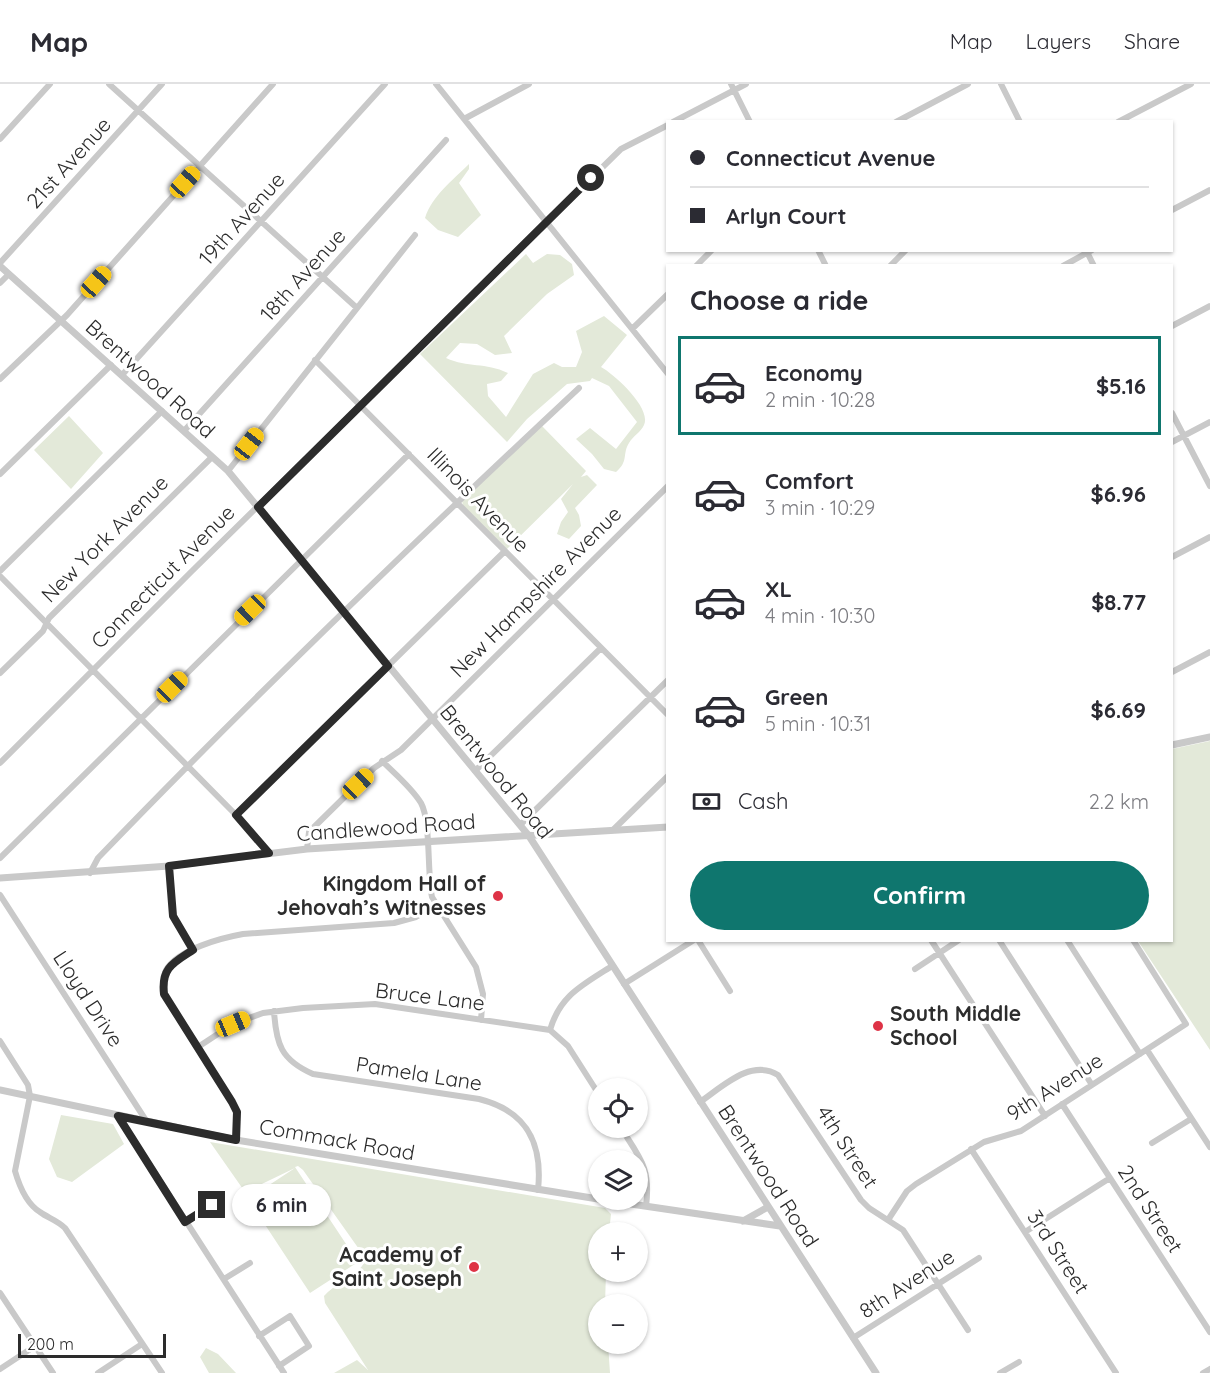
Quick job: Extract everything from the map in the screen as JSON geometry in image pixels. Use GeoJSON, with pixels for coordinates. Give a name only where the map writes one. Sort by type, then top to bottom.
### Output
{"type":"FeatureCollection","features":[{"type":"Feature","properties":{"kind":"street"},"geometry":{"type":"LineString","coordinates":[[0,139],[50,84]]}},
{"type":"Feature","properties":{"kind":"street"},"geometry":{"type":"LineString","coordinates":[[109,84],[357,308]]}},
{"type":"Feature","properties":{"kind":"street","name":"21st Avenue"},"geometry":{"type":"LineString","coordinates":[[0,265],[162,84]]}},
{"type":"Feature","properties":{"kind":"street"},"geometry":{"type":"LineString","coordinates":[[0,379],[60,320],[273,84]]}},
{"type":"Feature","properties":{"kind":"street","name":"19th Avenue"},"geometry":{"type":"LineString","coordinates":[[122,375],[385,84]]}},
{"type":"Feature","properties":{"kind":"street"},"geometry":{"type":"LineString","coordinates":[[436,84],[666,372]]}},
{"type":"Feature","properties":{"kind":"street"},"geometry":{"type":"LineString","coordinates":[[464,119],[529,84]]}},
{"type":"Feature","properties":{"kind":"street"},"geometry":{"type":"LineString","coordinates":[[677,120],[733,87],[746,84]]}},
{"type":"Feature","properties":{"kind":"street"},"geometry":{"type":"LineString","coordinates":[[900,120],[968,84]]}},
{"type":"Feature","properties":{"kind":"street"},"geometry":{"type":"LineString","coordinates":[[1001,84],[1019,120]]}},
{"type":"Feature","properties":{"kind":"street"},"geometry":{"type":"LineString","coordinates":[[1122,120],[1191,84]]}},
{"type":"Feature","properties":{"kind":"street"},"geometry":{"type":"LineString","coordinates":[[733,87],[749,120]]}},
{"type":"Feature","properties":{"kind":"street","name":"Connecticut Avenue"},"geometry":{"type":"LineString","coordinates":[[0,764],[621,149],[666,126]]}},
{"type":"Feature","properties":{"kind":"street","name":"18th Avenue"},"geometry":{"type":"LineString","coordinates":[[184,431],[446,141]]}},
{"type":"Feature","properties":{"kind":"street"},"geometry":{"type":"LineString","coordinates":[[1173,209],[1210,190]]}},
{"type":"Feature","properties":{"kind":"street"},"geometry":{"type":"LineString","coordinates":[[228,471],[415,235]]}},
{"type":"Feature","properties":{"kind":"street"},"geometry":{"type":"LineString","coordinates":[[698,264],[709,252]]}},
{"type":"Feature","properties":{"kind":"street"},"geometry":{"type":"LineString","coordinates":[[892,264],[904,252]]}},
{"type":"Feature","properties":{"kind":"street"},"geometry":{"type":"LineString","coordinates":[[1066,264],[1087,252]]}},
{"type":"Feature","properties":{"kind":"street","name":"Brentwood Road"},"geometry":{"type":"LineString","coordinates":[[0,265],[228,471],[529,836],[876,1373]]}},
{"type":"Feature","properties":{"kind":"street"},"geometry":{"type":"LineString","coordinates":[[0,283],[9,274]]}},
{"type":"Feature","properties":{"kind":"street"},"geometry":{"type":"LineString","coordinates":[[632,329],[666,296]]}},
{"type":"Feature","properties":{"kind":"street"},"geometry":{"type":"LineString","coordinates":[[1173,325],[1210,306]]}},
{"type":"Feature","properties":{"kind":"street","name":"Illinois Avenue"},"geometry":{"type":"LineString","coordinates":[[315,360],[666,713]]}},
{"type":"Feature","properties":{"kind":"street"},"geometry":{"type":"LineString","coordinates":[[0,474],[111,365]]}},
{"type":"Feature","properties":{"kind":"street"},"geometry":{"type":"LineString","coordinates":[[90,873],[98,858],[188,767],[456,503],[579,388]]}},
{"type":"Feature","properties":{"kind":"street"},"geometry":{"type":"LineString","coordinates":[[0,571],[162,411]]}},
{"type":"Feature","properties":{"kind":"street"},"geometry":{"type":"LineString","coordinates":[[1173,415],[1210,486]]}},
{"type":"Feature","properties":{"kind":"street"},"geometry":{"type":"LineString","coordinates":[[1173,441],[1210,422]]}},
{"type":"Feature","properties":{"kind":"street"},"geometry":{"type":"LineString","coordinates":[[0,858],[409,454]]}},
{"type":"Feature","properties":{"kind":"street","name":"New York Avenue"},"geometry":{"type":"LineString","coordinates":[[0,673],[43,631],[49,618],[212,457]]}},
{"type":"Feature","properties":{"kind":"street","name":"New Hampshire Avenue"},"geometry":{"type":"LineString","coordinates":[[308,849],[309,832],[382,761],[400,750],[666,488]]}},
{"type":"Feature","properties":{"kind":"street"},"geometry":{"type":"LineString","coordinates":[[1173,556],[1210,537]]}},
{"type":"Feature","properties":{"kind":"street"},"geometry":{"type":"LineString","coordinates":[[236,815],[505,551]]}},
{"type":"Feature","properties":{"kind":"street"},"geometry":{"type":"LineString","coordinates":[[0,576],[236,815],[269,853]]}},
{"type":"Feature","properties":{"kind":"street"},"geometry":{"type":"LineString","coordinates":[[475,771],[601,648]]}},
{"type":"Feature","properties":{"kind":"street"},"geometry":{"type":"LineString","coordinates":[[1173,671],[1210,652]]}},
{"type":"Feature","properties":{"kind":"street"},"geometry":{"type":"LineString","coordinates":[[520,825],[666,682]]}},
{"type":"Feature","properties":{"kind":"street"},"geometry":{"type":"LineString","coordinates":[[1173,745],[1210,737]]}},
{"type":"Feature","properties":{"kind":"street"},"geometry":{"type":"LineString","coordinates":[[382,761],[422,804],[425,814],[430,886],[437,905],[476,967],[483,994],[481,1020]]}},
{"type":"Feature","properties":{"kind":"street"},"geometry":{"type":"LineString","coordinates":[[614,829],[666,778]]}},
{"type":"Feature","properties":{"kind":"street","name":"Candlewood Road"},"geometry":{"type":"LineString","coordinates":[[0,878],[169,866],[308,849],[666,827]]}},
{"type":"Feature","properties":{"kind":"street"},"geometry":{"type":"LineString","coordinates":[[169,866],[173,916],[193,950]]}},
{"type":"Feature","properties":{"kind":"street","name":"Lloyd Drive"},"geometry":{"type":"LineString","coordinates":[[0,895],[147,1122]]}},
{"type":"Feature","properties":{"kind":"street"},"geometry":{"type":"LineString","coordinates":[[236,1140],[237,1112],[164,994],[162,981],[167,969],[193,950],[212,941],[243,934],[394,923],[416,917],[437,905]]}},
{"type":"Feature","properties":{"kind":"street"},"geometry":{"type":"LineString","coordinates":[[624,984],[693,942]]}},
{"type":"Feature","properties":{"kind":"street"},"geometry":{"type":"LineString","coordinates":[[697,942],[730,991]]}},
{"type":"Feature","properties":{"kind":"street"},"geometry":{"type":"LineString","coordinates":[[932,942],[1045,1116]]}},
{"type":"Feature","properties":{"kind":"street"},"geometry":{"type":"LineString","coordinates":[[915,969],[956,942]]}},
{"type":"Feature","properties":{"kind":"street"},"geometry":{"type":"LineString","coordinates":[[1000,942],[1092,1085]]}},
{"type":"Feature","properties":{"kind":"street"},"geometry":{"type":"LineString","coordinates":[[1068,942],[1140,1054]]}},
{"type":"Feature","properties":{"kind":"street","name":"9th Avenue"},"geometry":{"type":"LineString","coordinates":[[888,1220],[907,1191],[971,1149],[994,1138],[1021,1131],[1186,1024],[1134,942]]}},
{"type":"Feature","properties":{"kind":"street"},"geometry":{"type":"LineString","coordinates":[[588,1078],[568,1046],[550,1030],[557,1010],[566,999],[612,966]]}},
{"type":"Feature","properties":{"kind":"street","name":"Bruce Lane"},"geometry":{"type":"LineString","coordinates":[[198,1047],[233,1024],[249,1017],[274,1011],[375,1004],[550,1030]]}},
{"type":"Feature","properties":{"kind":"street","name":"Pamela Lane"},"geometry":{"type":"LineString","coordinates":[[274,1011],[278,1042],[283,1052],[290,1061],[313,1074],[479,1099],[492,1102],[507,1110],[527,1130],[535,1142],[540,1171],[538,1190]]}},
{"type":"Feature","properties":{"kind":"street"},"geometry":{"type":"LineString","coordinates":[[0,1041],[28,1085],[30,1096],[15,1171],[18,1181],[39,1212],[57,1220],[65,1228],[162,1373]]}},
{"type":"Feature","properties":{"kind":"street"},"geometry":{"type":"LineString","coordinates":[[1147,1050],[1210,1147]]}},
{"type":"Feature","properties":{"kind":"street","name":"4th Street"},"geometry":{"type":"LineString","coordinates":[[700,1102],[753,1070],[770,1070],[778,1075],[861,1200],[868,1208],[903,1230],[968,1330]]}},
{"type":"Feature","properties":{"kind":"street","name":"Commack Road"},"geometry":{"type":"LineString","coordinates":[[0,1090],[236,1140],[588,1198]]}},
{"type":"Feature","properties":{"kind":"street","name":"2nd Street"},"geometry":{"type":"LineString","coordinates":[[1062,1104],[1210,1332]]}},
{"type":"Feature","properties":{"kind":"street"},"geometry":{"type":"LineString","coordinates":[[118,1116],[284,1373]]}},
{"type":"Feature","properties":{"kind":"street"},"geometry":{"type":"LineString","coordinates":[[1152,1143],[1191,1119]]}},
{"type":"Feature","properties":{"kind":"street","name":"3rd Street"},"geometry":{"type":"LineString","coordinates":[[971,1149],[1116,1373]]}},
{"type":"Feature","properties":{"kind":"street"},"geometry":{"type":"LineString","coordinates":[[1025,1232],[1110,1178]]}},
{"type":"Feature","properties":{"kind":"street"},"geometry":{"type":"LineString","coordinates":[[185,1222],[212,1205]]}},
{"type":"Feature","properties":{"kind":"street"},"geometry":{"type":"LineString","coordinates":[[648,1206],[780,1226]]}},
{"type":"Feature","properties":{"kind":"street"},"geometry":{"type":"LineString","coordinates":[[743,1221],[768,1207]]}},
{"type":"Feature","properties":{"kind":"street","name":"8th Avenue"},"geometry":{"type":"LineString","coordinates":[[853,1338],[979,1258]]}},
{"type":"Feature","properties":{"kind":"street"},"geometry":{"type":"LineString","coordinates":[[224,1279],[250,1263]]}},
{"type":"Feature","properties":{"kind":"street"},"geometry":{"type":"LineString","coordinates":[[0,1293],[53,1373]]}},
{"type":"Feature","properties":{"kind":"street"},"geometry":{"type":"LineString","coordinates":[[260,1336],[290,1316],[303,1336],[309,1346],[279,1366]]}},
{"type":"Feature","properties":{"kind":"street"},"geometry":{"type":"LineString","coordinates":[[98,1373],[142,1344]]}},
{"type":"Feature","properties":{"kind":"street"},"geometry":{"type":"LineString","coordinates":[[0,1369],[35,1346]]}},
{"type":"Feature","properties":{"kind":"street"},"geometry":{"type":"LineString","coordinates":[[1000,1373],[1019,1362]]}},
{"type":"Feature","properties":{"kind":"street"},"geometry":{"type":"LineString","coordinates":[[1203,1373],[1210,1369]]}},
{"type":"Feature","properties":{"kind":"green space"},"geometry":{"type":"Polygon","coordinates":[[[469,164],[469,169],[459,183],[481,215],[458,237],[438,230],[425,218],[438,195],[469,164]]]}},
{"type":"Feature","properties":{"kind":"green space"},"geometry":{"type":"Polygon","coordinates":[[[526,254],[533,263],[547,254],[560,255],[572,264],[574,275],[547,294],[504,336],[512,353],[495,355],[477,344],[460,343],[446,358],[462,363],[492,367],[508,373],[501,381],[487,384],[488,396],[506,417],[533,374],[554,363],[562,367],[576,367],[582,352],[576,331],[604,316],[627,335],[601,367],[630,392],[645,418],[644,425],[629,443],[623,464],[616,472],[604,469],[576,439],[590,428],[616,449],[637,422],[609,386],[592,378],[590,381],[567,384],[527,419],[507,442],[420,354],[526,254]]]}},
{"type":"Feature","properties":{"kind":"green space"},"geometry":{"type":"Polygon","coordinates":[[[69,416],[103,453],[71,489],[34,450],[69,416]]]}},
{"type":"Feature","properties":{"kind":"green space"},"geometry":{"type":"Polygon","coordinates":[[[542,426],[586,471],[581,477],[587,475],[597,485],[575,508],[581,526],[569,539],[557,534],[568,512],[561,499],[573,484],[506,550],[463,507],[462,500],[542,426]]]}},
{"type":"Feature","properties":{"kind":"green space"},"geometry":{"type":"Polygon","coordinates":[[[1210,741],[1210,1050],[1139,942],[1173,942],[1173,749],[1210,741]]]}},
{"type":"Feature","properties":{"kind":"green space"},"geometry":{"type":"Polygon","coordinates":[[[61,1115],[113,1124],[124,1144],[72,1182],[57,1177],[49,1159],[61,1115]]]}},
{"type":"Feature","properties":{"kind":"green space"},"geometry":{"type":"Polygon","coordinates":[[[210,1142],[588,1205],[588,1210],[607,1210],[611,1214],[610,1222],[588,1222],[588,1282],[606,1282],[605,1294],[588,1294],[588,1354],[609,1354],[610,1373],[334,1373],[357,1360],[368,1370],[325,1303],[324,1296],[358,1271],[366,1259],[303,1170],[298,1166],[295,1167],[358,1262],[310,1293],[248,1199],[295,1168],[245,1192],[210,1142]]]}},
{"type":"Feature","properties":{"kind":"green space"},"geometry":{"type":"Polygon","coordinates":[[[206,1348],[218,1354],[236,1373],[209,1373],[200,1357],[206,1348]]]}},
{"type":"Feature","properties":{"kind":"place","name":"Kingdom Hall of Jehovah’s Witnesses"},"geometry":{"type":"Point","coordinates":[498,896]}},
{"type":"Feature","properties":{"kind":"place","name":"South Middle School"},"geometry":{"type":"Point","coordinates":[878,1026]}},
{"type":"Feature","properties":{"kind":"place","name":"Academy of Saint Joseph"},"geometry":{"type":"Point","coordinates":[474,1267]}},
{"type":"Feature","properties":{"kind":"route"},"geometry":{"type":"LineString","coordinates":[[212,1205],[185,1222],[118,1116],[236,1140],[237,1112],[164,994],[162,981],[167,969],[193,950],[173,916],[169,866],[269,853],[236,815],[388,666],[258,507],[591,178]]}}]}
